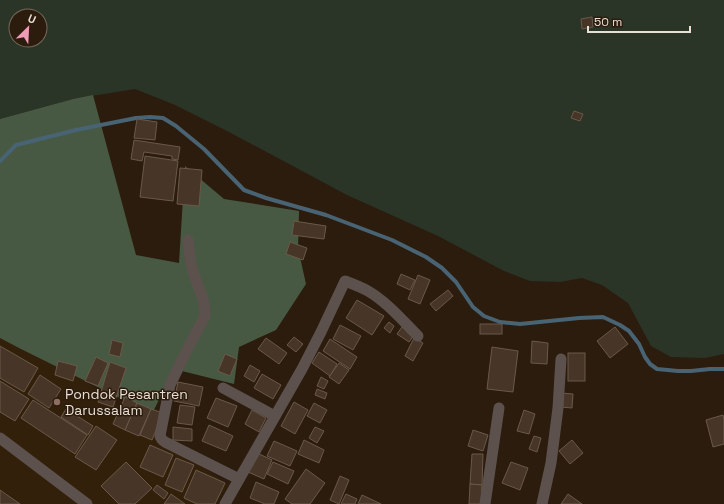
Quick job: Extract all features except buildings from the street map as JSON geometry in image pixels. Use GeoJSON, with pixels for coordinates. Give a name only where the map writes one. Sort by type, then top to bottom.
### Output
{"type":"FeatureCollection","features":[{"type":"Feature","properties":{"kind":"street"},"geometry":{"type":"LineString","coordinates":[[188,240],[192,268],[200,290],[205,316],[186,350],[170,385],[160,438],[165,442],[239,479]]}},
{"type":"Feature","properties":{"kind":"street"},"geometry":{"type":"LineString","coordinates":[[225,504],[321,332],[345,281],[369,291],[391,309],[418,336]]}},
{"type":"Feature","properties":{"kind":"street"},"geometry":{"type":"LineString","coordinates":[[542,504],[552,463],[558,408],[561,359]]}},
{"type":"Feature","properties":{"kind":"street"},"geometry":{"type":"LineString","coordinates":[[223,388],[275,416]]}},
{"type":"Feature","properties":{"kind":"street"},"geometry":{"type":"LineString","coordinates":[[485,504],[499,408]]}},
{"type":"Feature","properties":{"kind":"street"},"geometry":{"type":"LineString","coordinates":[[0,438],[87,504]]}},
{"type":"Feature","properties":{"kind":"shaded area","name":"Pondok Pesantren Darussalam"},"geometry":{"type":"Polygon","coordinates":[[[0,319],[228,485],[215,504],[0,504],[0,319]]]}},
{"type":"Feature","properties":{"kind":"green space"},"geometry":{"type":"Polygon","coordinates":[[[0,0],[724,0],[724,354],[705,358],[671,357],[651,346],[628,303],[602,285],[582,278],[560,282],[530,281],[504,271],[438,236],[347,195],[175,105],[135,89],[73,99],[0,119],[0,0]]]}},
{"type":"Feature","properties":{"kind":"green space"},"geometry":{"type":"Polygon","coordinates":[[[93,95],[136,255],[179,263],[185,166],[224,199],[299,211],[298,248],[306,284],[276,330],[239,347],[234,384],[174,369],[152,414],[0,338],[0,119],[93,95]]]}},
{"type":"Feature","properties":{"kind":"waterway"},"geometry":{"type":"LineString","coordinates":[[0,161],[16,145],[76,130],[136,118],[163,118],[176,126],[204,149],[244,190],[266,198],[326,215],[392,240],[426,257],[442,268],[456,282],[473,307],[484,316],[500,322],[520,324],[603,317],[629,331],[639,344],[650,364],[657,369],[678,371],[724,369]]}},
{"type":"Feature","properties":{"kind":"place","name":"Pondok Pesantren Darussalam"},"geometry":{"type":"Point","coordinates":[57,402]}}]}
